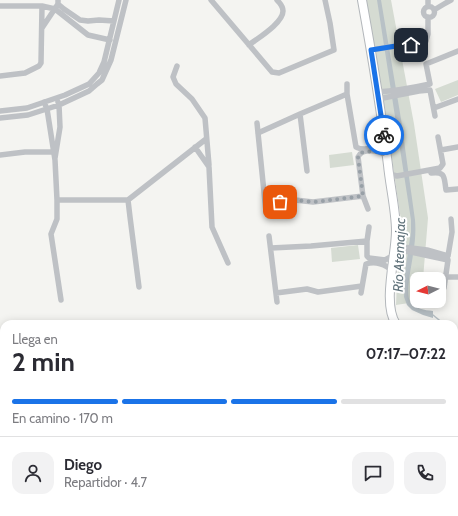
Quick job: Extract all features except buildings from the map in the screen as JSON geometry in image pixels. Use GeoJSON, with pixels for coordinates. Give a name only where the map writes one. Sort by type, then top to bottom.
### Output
{"type":"FeatureCollection","features":[{"type":"Feature","properties":{"kind":"street"},"geometry":{"type":"LineString","coordinates":[[0,111],[27,108],[57,98],[89,84],[99,73],[104,62],[119,0]]}},
{"type":"Feature","properties":{"kind":"street"},"geometry":{"type":"LineString","coordinates":[[0,118],[28,114],[60,105],[89,91],[102,80],[111,60],[126,0]]}},
{"type":"Feature","properties":{"kind":"street"},"geometry":{"type":"LineString","coordinates":[[212,0],[272,72],[279,73],[334,50],[325,0]]}},
{"type":"Feature","properties":{"kind":"street"},"geometry":{"type":"LineString","coordinates":[[249,45],[281,18],[283,11],[281,4],[277,0]]}},
{"type":"Feature","properties":{"kind":"street"},"geometry":{"type":"LineString","coordinates":[[362,0],[374,49],[396,222],[397,250],[392,271],[390,301],[394,320]]}},
{"type":"Feature","properties":{"kind":"street"},"geometry":{"type":"LineString","coordinates":[[428,17],[433,15],[434,10],[451,0]]}},
{"type":"Feature","properties":{"kind":"street"},"geometry":{"type":"LineString","coordinates":[[42,28],[58,2],[64,9],[80,20],[114,21]]}},
{"type":"Feature","properties":{"kind":"street"},"geometry":{"type":"LineString","coordinates":[[374,49],[396,46],[400,49],[411,48],[426,41],[429,26],[428,17],[424,11],[428,3],[434,10]]}},
{"type":"Feature","properties":{"kind":"street"},"geometry":{"type":"LineString","coordinates":[[0,6],[42,6],[55,9],[88,35],[110,40]]}},
{"type":"Feature","properties":{"kind":"street"},"geometry":{"type":"LineString","coordinates":[[0,76],[25,73],[39,66],[41,62],[42,6]]}},
{"type":"Feature","properties":{"kind":"street"},"geometry":{"type":"LineString","coordinates":[[76,26],[80,20]]}},
{"type":"Feature","properties":{"kind":"street"},"geometry":{"type":"LineString","coordinates":[[396,46],[399,40],[427,33]]}},
{"type":"Feature","properties":{"kind":"street"},"geometry":{"type":"LineString","coordinates":[[403,92],[407,88],[430,84],[426,64],[458,50]]}},
{"type":"Feature","properties":{"kind":"street"},"geometry":{"type":"LineString","coordinates":[[177,66],[173,77],[176,84],[192,98],[205,118],[212,227],[228,263]]}},
{"type":"Feature","properties":{"kind":"street"},"geometry":{"type":"LineString","coordinates":[[347,84],[347,94],[356,147],[362,149],[373,148],[379,144],[384,137]]}},
{"type":"Feature","properties":{"kind":"street"},"geometry":{"type":"LineString","coordinates":[[381,95],[430,90],[435,116]]}},
{"type":"Feature","properties":{"kind":"street"},"geometry":{"type":"LineString","coordinates":[[258,133],[347,94]]}},
{"type":"Feature","properties":{"kind":"street"},"geometry":{"type":"LineString","coordinates":[[55,152],[60,127],[60,105],[57,98]]}},
{"type":"Feature","properties":{"kind":"street"},"geometry":{"type":"LineString","coordinates":[[434,108],[458,99]]}},
{"type":"Feature","properties":{"kind":"street"},"geometry":{"type":"LineString","coordinates":[[44,102],[47,109],[55,152],[57,219],[51,234],[61,300]]}},
{"type":"Feature","properties":{"kind":"street"},"geometry":{"type":"LineString","coordinates":[[300,114],[307,171]]}},
{"type":"Feature","properties":{"kind":"street"},"geometry":{"type":"LineString","coordinates":[[257,123],[266,212]]}},
{"type":"Feature","properties":{"kind":"street"},"geometry":{"type":"LineString","coordinates":[[390,183],[398,178],[440,168],[443,164],[438,137]]}},
{"type":"Feature","properties":{"kind":"street"},"geometry":{"type":"LineString","coordinates":[[57,200],[128,200],[206,139]]}},
{"type":"Feature","properties":{"kind":"street"},"geometry":{"type":"LineString","coordinates":[[195,147],[209,167]]}},
{"type":"Feature","properties":{"kind":"street"},"geometry":{"type":"LineString","coordinates":[[441,150],[458,147]]}},
{"type":"Feature","properties":{"kind":"street"},"geometry":{"type":"LineString","coordinates":[[368,209],[363,196],[358,155],[362,152],[376,151],[387,156]]}},
{"type":"Feature","properties":{"kind":"street"},"geometry":{"type":"LineString","coordinates":[[0,155],[25,152],[55,152]]}},
{"type":"Feature","properties":{"kind":"street"},"geometry":{"type":"LineString","coordinates":[[389,174],[398,178]]}},
{"type":"Feature","properties":{"kind":"street"},"geometry":{"type":"LineString","coordinates":[[415,174],[443,174],[446,190],[458,189]]}},
{"type":"Feature","properties":{"kind":"street"},"geometry":{"type":"LineString","coordinates":[[265,203],[295,200],[314,202],[363,196]]}},
{"type":"Feature","properties":{"kind":"street"},"geometry":{"type":"LineString","coordinates":[[128,200],[140,287]]}},
{"type":"Feature","properties":{"kind":"street"},"geometry":{"type":"LineString","coordinates":[[418,252],[427,250],[448,256],[455,232],[451,219]]}},
{"type":"Feature","properties":{"kind":"street"},"geometry":{"type":"LineString","coordinates":[[369,227],[368,258],[385,260],[397,250],[418,252],[448,260],[446,272]]}},
{"type":"Feature","properties":{"kind":"street"},"geometry":{"type":"LineString","coordinates":[[269,236],[277,302]]}},
{"type":"Feature","properties":{"kind":"street"},"geometry":{"type":"LineString","coordinates":[[271,248],[368,241]]}},
{"type":"Feature","properties":{"kind":"street"},"geometry":{"type":"LineString","coordinates":[[361,293],[367,263],[384,265],[392,271]]}},
{"type":"Feature","properties":{"kind":"street"},"geometry":{"type":"LineString","coordinates":[[446,277],[458,277]]}},
{"type":"Feature","properties":{"kind":"street"},"geometry":{"type":"LineString","coordinates":[[276,293],[307,289],[318,292],[362,286]]}},
{"type":"Feature","properties":{"kind":"shaded area"},"geometry":{"type":"Polygon","coordinates":[[[366,0],[391,0],[414,124],[428,218],[424,272],[410,272],[410,303],[396,305],[402,227],[383,99],[366,0]]]}},
{"type":"Feature","properties":{"kind":"shaded area"},"geometry":{"type":"Polygon","coordinates":[[[377,0],[381,0],[401,119],[415,220],[415,241],[408,285],[410,308],[404,297],[405,272],[411,232],[411,220],[377,0]]]}},
{"type":"Feature","properties":{"kind":"shaded area"},"geometry":{"type":"Polygon","coordinates":[[[458,80],[458,95],[441,102],[435,89],[458,80]]]}},
{"type":"Feature","properties":{"kind":"shaded area"},"geometry":{"type":"Polygon","coordinates":[[[352,152],[354,165],[330,168],[329,155],[352,152]]]}},
{"type":"Feature","properties":{"kind":"shaded area"},"geometry":{"type":"Polygon","coordinates":[[[358,245],[360,259],[332,262],[331,248],[358,245]]]}},
{"type":"Feature","properties":{"kind":"shaded area"},"geometry":{"type":"Polygon","coordinates":[[[410,308],[420,308],[423,310],[433,311],[433,318],[423,315],[410,308]]]}},
{"type":"Feature","properties":{"kind":"waterway","name":"Río Atemajac"},"geometry":{"type":"LineString","coordinates":[[433,315],[439,320]]}},
{"type":"Feature","properties":{"kind":"way so far"},"geometry":{"type":"LineString","coordinates":[[280,202],[295,200],[314,202],[363,196],[358,155],[362,152],[378,151],[387,156],[384,135]]}},
{"type":"Feature","properties":{"kind":"route"},"geometry":{"type":"LineString","coordinates":[[384,135],[371,50],[396,46],[397,48],[411,45]]}}]}
